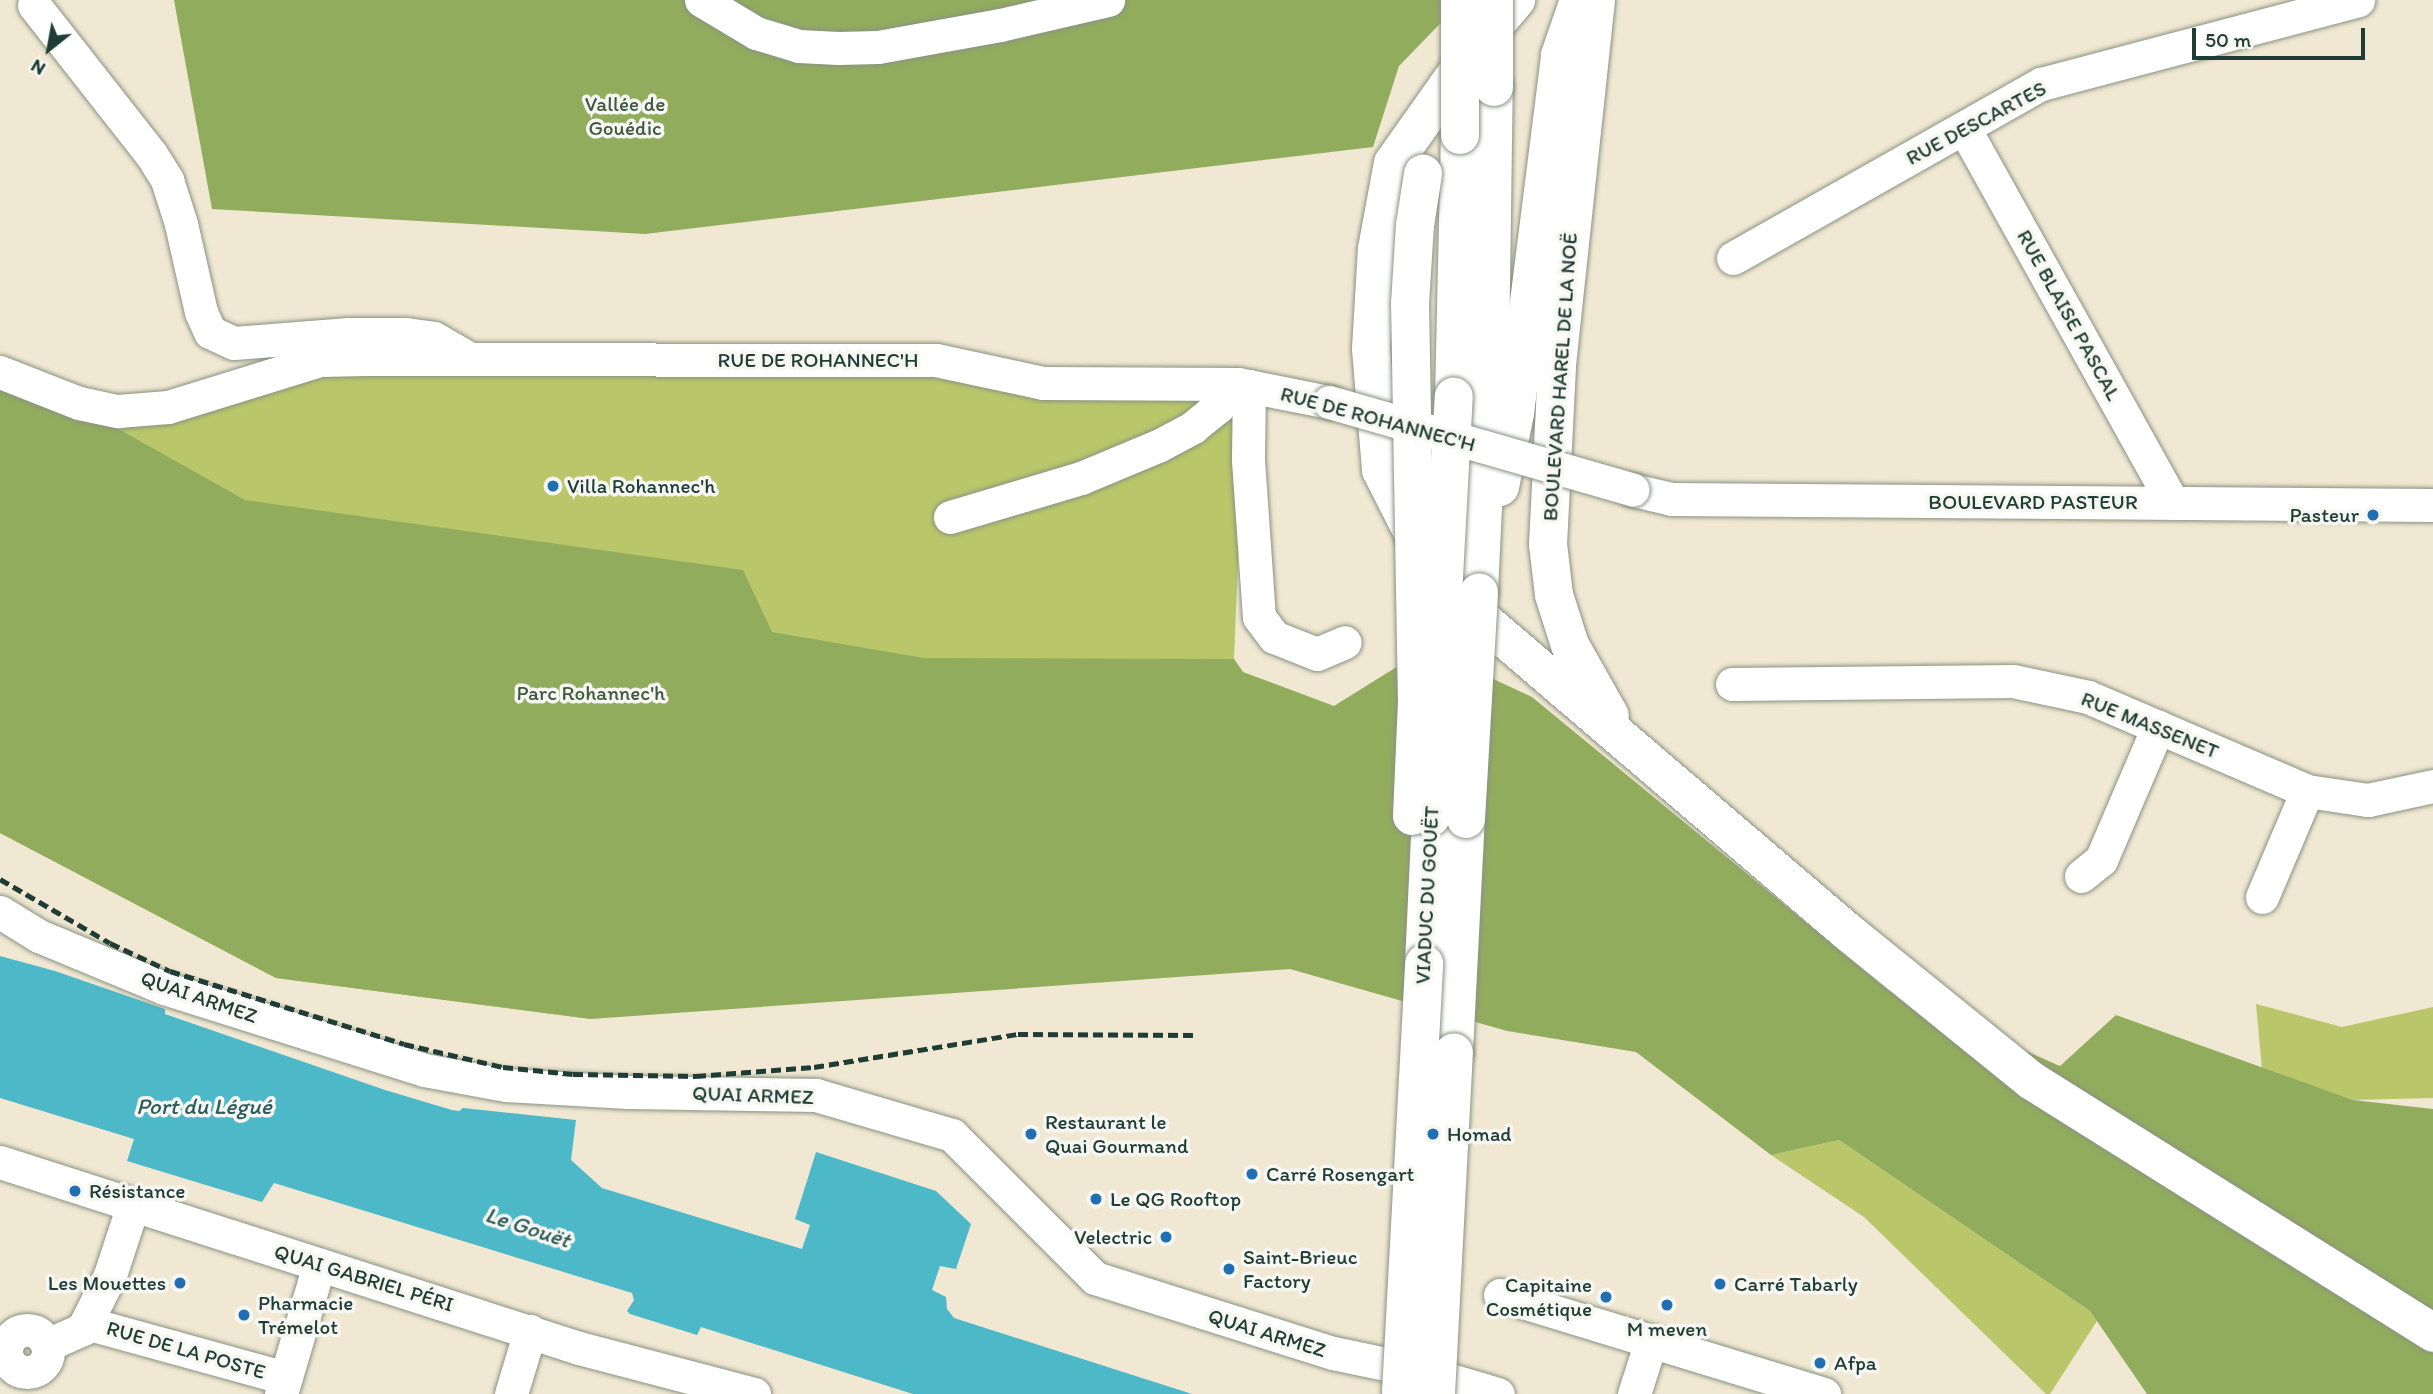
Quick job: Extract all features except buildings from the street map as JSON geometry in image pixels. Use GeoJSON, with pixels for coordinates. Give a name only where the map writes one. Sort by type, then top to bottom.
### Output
{"type":"FeatureCollection","features":[{"type":"Feature","properties":{"kind":"main road"},"geometry":{"type":"LineString","coordinates":[[1460,0],[1460,135],[1486,405]]}},
{"type":"Feature","properties":{"kind":"main road"},"geometry":{"type":"LineString","coordinates":[[1486,405],[1494,0]]}},
{"type":"Feature","properties":{"kind":"main road"},"geometry":{"type":"LineString","coordinates":[[1516,0],[1471,53],[1393,163],[1377,249],[1371,348],[1381,470],[1413,537],[1454,595],[1849,933],[2032,1082],[2433,1333]]}},
{"type":"Feature","properties":{"kind":"main road"},"geometry":{"type":"LineString","coordinates":[[1423,964],[1412,816],[1417,703],[1410,304],[1415,225],[1423,174],[1431,149],[1452,114],[1535,0]]}},
{"type":"Feature","properties":{"kind":"main road"},"geometry":{"type":"LineString","coordinates":[[1486,405],[1560,55],[1579,0]]}},
{"type":"Feature","properties":{"kind":"main road","name":"BOULEVARD HAREL DE LA NOË"},"geometry":{"type":"LineString","coordinates":[[1596,0],[1557,367],[1548,544],[1554,595],[1570,645],[1623,739]]}},
{"type":"Feature","properties":{"kind":"main road","name":"VIADUC DU GOUËT"},"geometry":{"type":"LineString","coordinates":[[1436,1394],[1479,592],[1486,405]]}},
{"type":"Feature","properties":{"kind":"main road","name":"VIADUC DU GOUËT"},"geometry":{"type":"LineString","coordinates":[[1401,1394],[1423,964],[1486,405]]}},
{"type":"Feature","properties":{"kind":"street"},"geometry":{"type":"LineString","coordinates":[[701,0],[756,33],[799,46],[838,48],[878,47],[1000,25],[1108,0]]}},
{"type":"Feature","properties":{"kind":"street","name":"RUE DESCARTES"},"geometry":{"type":"LineString","coordinates":[[1733,258],[2041,85],[2358,0]]}},
{"type":"Feature","properties":{"kind":"street"},"geometry":{"type":"LineString","coordinates":[[34,5],[151,155],[167,180],[181,224],[201,312],[210,332],[234,343],[349,334],[406,334],[434,338],[474,361]]}},
{"type":"Feature","properties":{"kind":"street","name":"RUE BLAISE PASCAL"},"geometry":{"type":"LineString","coordinates":[[1964,128],[2173,503]]}},
{"type":"Feature","properties":{"kind":"street","name":"RUE DE ROHANNEC'H"},"geometry":{"type":"LineString","coordinates":[[0,372],[79,403],[130,411],[168,407],[320,360],[936,360],[1043,383],[1243,385],[1329,402],[1633,490]]}},
{"type":"Feature","properties":{"kind":"street"},"geometry":{"type":"LineString","coordinates":[[950,517],[1081,478],[1158,446],[1193,427],[1243,385]]}},
{"type":"Feature","properties":{"kind":"street"},"geometry":{"type":"LineString","coordinates":[[1243,385],[1259,617],[1274,638],[1317,654],[1345,642]]}},
{"type":"Feature","properties":{"kind":"street","name":"BOULEVARD PASTEUR"},"geometry":{"type":"LineString","coordinates":[[1633,490],[1671,499],[2433,505]]}},
{"type":"Feature","properties":{"kind":"street","name":"RUE MASSENET"},"geometry":{"type":"LineString","coordinates":[[1732,684],[2013,681],[2088,696],[2307,791],[2368,800],[2433,786]]}},
{"type":"Feature","properties":{"kind":"street"},"geometry":{"type":"LineString","coordinates":[[2081,876],[2101,860],[2158,727]]}},
{"type":"Feature","properties":{"kind":"street"},"geometry":{"type":"LineString","coordinates":[[2262,897],[2307,791]]}},
{"type":"Feature","properties":{"kind":"street","name":"QUAI ARMEZ"},"geometry":{"type":"LineString","coordinates":[[0,912],[38,936],[164,988],[424,1070],[506,1085],[628,1092],[816,1095],[952,1135],[1095,1278],[1334,1353],[1424,1372],[1498,1394]]}},
{"type":"Feature","properties":{"kind":"street","name":"QUAI GABRIEL PÉRI"},"geometry":{"type":"LineString","coordinates":[[0,1162],[579,1348],[738,1391]]}},
{"type":"Feature","properties":{"kind":"street"},"geometry":{"type":"LineString","coordinates":[[10,1366],[40,1367],[47,1355],[45,1342],[82,1329],[110,1275],[133,1205]]}},
{"type":"Feature","properties":{"kind":"street"},"geometry":{"type":"LineString","coordinates":[[284,1386],[319,1265]]}},
{"type":"Feature","properties":{"kind":"street"},"geometry":{"type":"LineString","coordinates":[[1500,1294],[1651,1341],[1769,1386],[1824,1394]]}},
{"type":"Feature","properties":{"kind":"street","name":"RUE DE LA POSTE"},"geometry":{"type":"LineString","coordinates":[[86,1323],[284,1386]]}},
{"type":"Feature","properties":{"kind":"street"},"geometry":{"type":"LineString","coordinates":[[510,1394],[530,1331]]}},
{"type":"Feature","properties":{"kind":"street"},"geometry":{"type":"LineString","coordinates":[[1634,1394],[1651,1341]]}},
{"type":"Feature","properties":{"kind":"green space","name":"Vallée de Gouédic"},"geometry":{"type":"Polygon","coordinates":[[[174,0],[1463,0],[1399,66],[1373,147],[645,234],[212,209],[174,0]]]}},
{"type":"Feature","properties":{"kind":"green space","name":"Parc Rohannec'h"},"geometry":{"type":"Polygon","coordinates":[[[330,368],[922,370],[1209,395],[1224,416],[1244,419],[1234,659],[1268,707],[591,1019],[276,978],[0,833],[97,417],[330,368]]]}},
{"type":"Feature","properties":{"kind":"green space","name":"Parc Rohannec'h"},"geometry":{"type":"Polygon","coordinates":[[[0,380],[97,417],[245,500],[743,570],[772,632],[924,658],[1234,659],[1243,672],[1334,706],[1427,648],[1532,697],[1888,990],[2060,1066],[2116,1015],[2353,1100],[2433,1109],[2433,1394],[2147,1394],[2090,1311],[1839,1140],[1771,1155],[1636,1052],[1507,1031],[1290,969],[591,1019],[276,978],[0,833],[0,380]]]}},
{"type":"Feature","properties":{"kind":"green space"},"geometry":{"type":"Polygon","coordinates":[[[2256,1004],[2342,1027],[2433,1007],[2433,1098],[2353,1100],[2262,1069],[2256,1004]]]}},
{"type":"Feature","properties":{"kind":"green space"},"geometry":{"type":"Polygon","coordinates":[[[1839,1140],[2090,1311],[2097,1321],[2050,1394],[2046,1394],[1864,1217],[1771,1155],[1839,1140]]]}},
{"type":"Feature","properties":{"kind":"water","name":"Port du Légué"},"geometry":{"type":"Polygon","coordinates":[[[0,956],[55,971],[165,1009],[165,1014],[385,1090],[452,1110],[459,1111],[463,1108],[576,1120],[571,1160],[602,1188],[802,1249],[810,1225],[795,1219],[816,1152],[936,1191],[971,1224],[956,1269],[940,1266],[932,1290],[946,1297],[947,1309],[954,1318],[1192,1394],[913,1394],[701,1327],[697,1335],[630,1314],[627,1311],[634,1300],[632,1293],[274,1183],[262,1202],[127,1161],[134,1139],[0,1098],[0,956]]]}},
{"type":"Feature","properties":{"kind":"railway"},"geometry":{"type":"LineString","coordinates":[[0,879],[110,943],[170,971],[404,1044],[503,1067],[573,1074],[696,1076],[814,1067],[1018,1034],[1195,1035]]}},
{"type":"Feature","properties":{"kind":"place","name":"Villa Rohannec'h"},"geometry":{"type":"Point","coordinates":[553,486]}},
{"type":"Feature","properties":{"kind":"place","name":"Pasteur"},"geometry":{"type":"Point","coordinates":[2373,515]}},
{"type":"Feature","properties":{"kind":"place","name":"Restaurant le Quai Gourmand"},"geometry":{"type":"Point","coordinates":[1031,1134]}},
{"type":"Feature","properties":{"kind":"place","name":"Homad"},"geometry":{"type":"Point","coordinates":[1433,1134]}},
{"type":"Feature","properties":{"kind":"place","name":"Carré Rosengart"},"geometry":{"type":"Point","coordinates":[1252,1174]}},
{"type":"Feature","properties":{"kind":"place","name":"Résistance"},"geometry":{"type":"Point","coordinates":[75,1191]}},
{"type":"Feature","properties":{"kind":"place","name":"Le QG Rooftop"},"geometry":{"type":"Point","coordinates":[1096,1199]}},
{"type":"Feature","properties":{"kind":"place","name":"Velectric"},"geometry":{"type":"Point","coordinates":[1166,1237]}},
{"type":"Feature","properties":{"kind":"place","name":"Saint-Brieuc Factory"},"geometry":{"type":"Point","coordinates":[1229,1269]}},
{"type":"Feature","properties":{"kind":"place","name":"Les Mouettes"},"geometry":{"type":"Point","coordinates":[180,1283]}},
{"type":"Feature","properties":{"kind":"place","name":"Carré Tabarly"},"geometry":{"type":"Point","coordinates":[1720,1284]}},
{"type":"Feature","properties":{"kind":"place","name":"Capitaine Cosmétique"},"geometry":{"type":"Point","coordinates":[1606,1297]}},
{"type":"Feature","properties":{"kind":"place","name":"M meven"},"geometry":{"type":"Point","coordinates":[1667,1305]}},
{"type":"Feature","properties":{"kind":"place","name":"Pharmacie Trémelot"},"geometry":{"type":"Point","coordinates":[244,1315]}},
{"type":"Feature","properties":{"kind":"place","name":"Afpa"},"geometry":{"type":"Point","coordinates":[1820,1363]}},
{"type":"Feature","properties":{"kind":"water label","name":"Le Gouët"},"geometry":{"type":"Point","coordinates":[528,1227]}}]}
